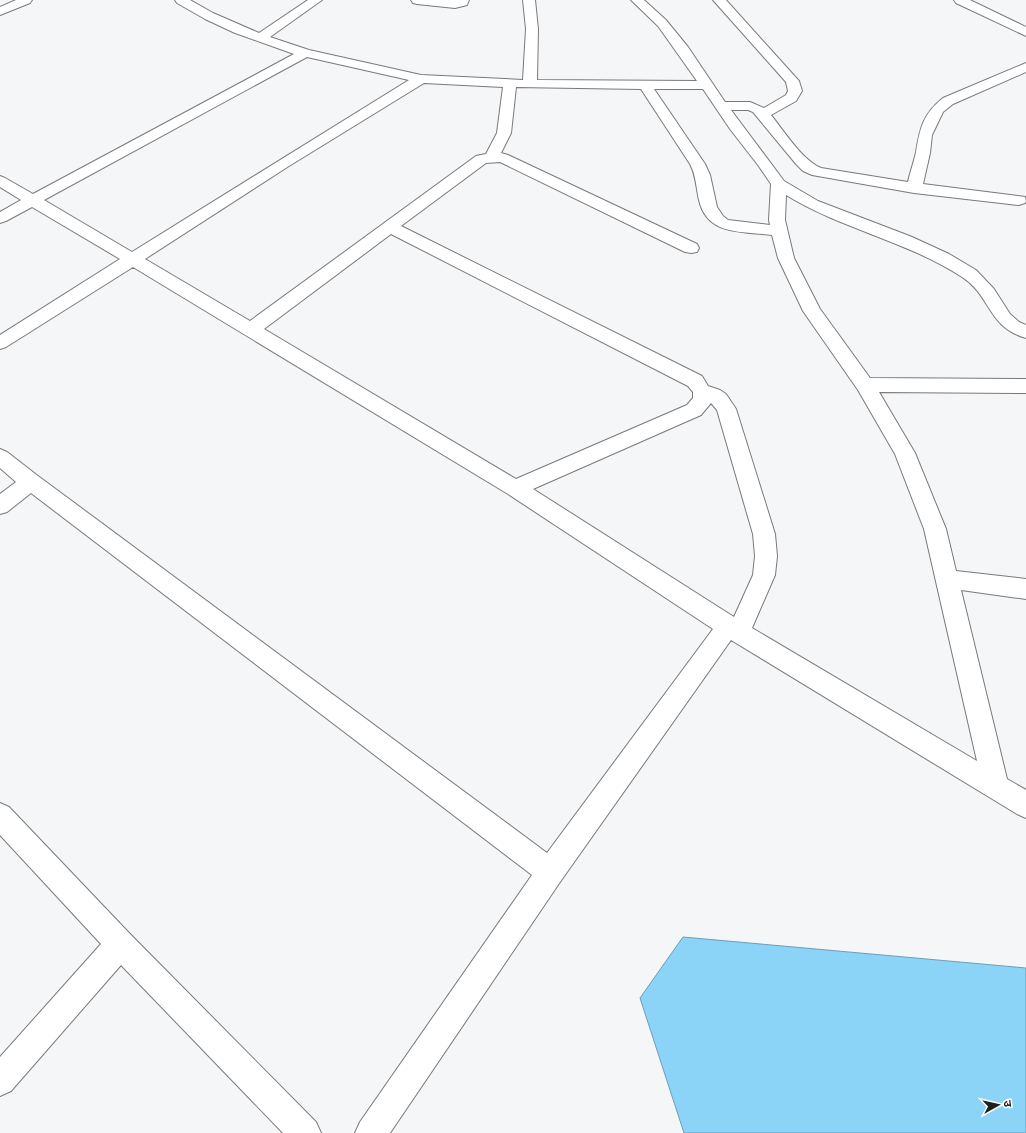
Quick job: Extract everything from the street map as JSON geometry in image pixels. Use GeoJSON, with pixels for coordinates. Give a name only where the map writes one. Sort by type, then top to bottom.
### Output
{"type":"FeatureCollection","features":[{"type":"Feature","properties":{"kind":"street"},"geometry":{"type":"LineString","coordinates":[[0,11],[26,0]]}},
{"type":"Feature","properties":{"kind":"street"},"geometry":{"type":"LineString","coordinates":[[182,0],[208,16],[238,30],[305,53],[421,79],[530,84],[708,85]]}},
{"type":"Feature","properties":{"kind":"street"},"geometry":{"type":"LineString","coordinates":[[261,38],[316,0]]}},
{"type":"Feature","properties":{"kind":"street"},"geometry":{"type":"LineString","coordinates":[[417,0],[455,4],[463,2],[463,0]]}},
{"type":"Feature","properties":{"kind":"street"},"geometry":{"type":"LineString","coordinates":[[529,0],[532,29],[530,84]]}},
{"type":"Feature","properties":{"kind":"street"},"geometry":{"type":"LineString","coordinates":[[637,0],[662,23],[684,50],[722,106],[779,184],[812,204],[906,241],[943,258],[970,274],[988,293],[1004,318],[1013,326],[1026,332]]}},
{"type":"Feature","properties":{"kind":"street"},"geometry":{"type":"LineString","coordinates":[[719,0],[792,81],[795,91],[791,98],[763,114]]}},
{"type":"Feature","properties":{"kind":"street"},"geometry":{"type":"LineString","coordinates":[[960,0],[1026,32]]}},
{"type":"Feature","properties":{"kind":"street"},"geometry":{"type":"LineString","coordinates":[[0,218],[305,53]]}},
{"type":"Feature","properties":{"kind":"street"},"geometry":{"type":"LineString","coordinates":[[914,188],[923,153],[925,135],[937,110],[948,101],[1026,67]]}},
{"type":"Feature","properties":{"kind":"street"},"geometry":{"type":"LineString","coordinates":[[0,344],[284,163],[421,79]]}},
{"type":"Feature","properties":{"kind":"street"},"geometry":{"type":"LineString","coordinates":[[492,157],[504,133],[510,83]]}},
{"type":"Feature","properties":{"kind":"street"},"geometry":{"type":"LineString","coordinates":[[645,85],[700,167],[705,184],[708,208],[712,216],[717,221],[724,224],[780,231]]}},
{"type":"Feature","properties":{"kind":"street"},"geometry":{"type":"LineString","coordinates":[[722,106],[750,106],[758,109],[808,168],[831,175],[914,188],[1019,200]]}},
{"type":"Feature","properties":{"kind":"street"},"geometry":{"type":"LineString","coordinates":[[251,329],[481,160],[492,157],[503,158],[691,248]]}},
{"type":"Feature","properties":{"kind":"street"},"geometry":{"type":"LineString","coordinates":[[0,181],[251,329],[515,488],[733,629],[1026,805]]}},
{"type":"Feature","properties":{"kind":"street"},"geometry":{"type":"LineString","coordinates":[[779,184],[777,220],[786,258],[812,311],[865,385],[905,452],[935,529],[996,787]]}},
{"type":"Feature","properties":{"kind":"street"},"geometry":{"type":"LineString","coordinates":[[390,227],[695,381],[702,391],[703,400],[694,410],[515,488]]}},
{"type":"Feature","properties":{"kind":"street"},"geometry":{"type":"LineString","coordinates":[[865,385],[1026,386]]}},
{"type":"Feature","properties":{"kind":"street"},"geometry":{"type":"LineString","coordinates":[[371,1133],[550,872],[733,629],[764,575],[766,556],[764,534],[726,409],[719,399],[711,392],[702,391]]}},
{"type":"Feature","properties":{"kind":"street"},"geometry":{"type":"LineString","coordinates":[[0,457],[31,482],[550,872]]}},
{"type":"Feature","properties":{"kind":"street"},"geometry":{"type":"LineString","coordinates":[[0,506],[31,482]]}},
{"type":"Feature","properties":{"kind":"street"},"geometry":{"type":"LineString","coordinates":[[947,579],[1026,589]]}},
{"type":"Feature","properties":{"kind":"street"},"geometry":{"type":"LineString","coordinates":[[0,816],[120,944],[305,1133]]}},
{"type":"Feature","properties":{"kind":"street"},"geometry":{"type":"LineString","coordinates":[[0,1080],[120,944]]}},
{"type":"Feature","properties":{"kind":"water"},"geometry":{"type":"Polygon","coordinates":[[[683,937],[1026,968],[1026,1133],[684,1133],[640,998],[683,937]]]}}]}
